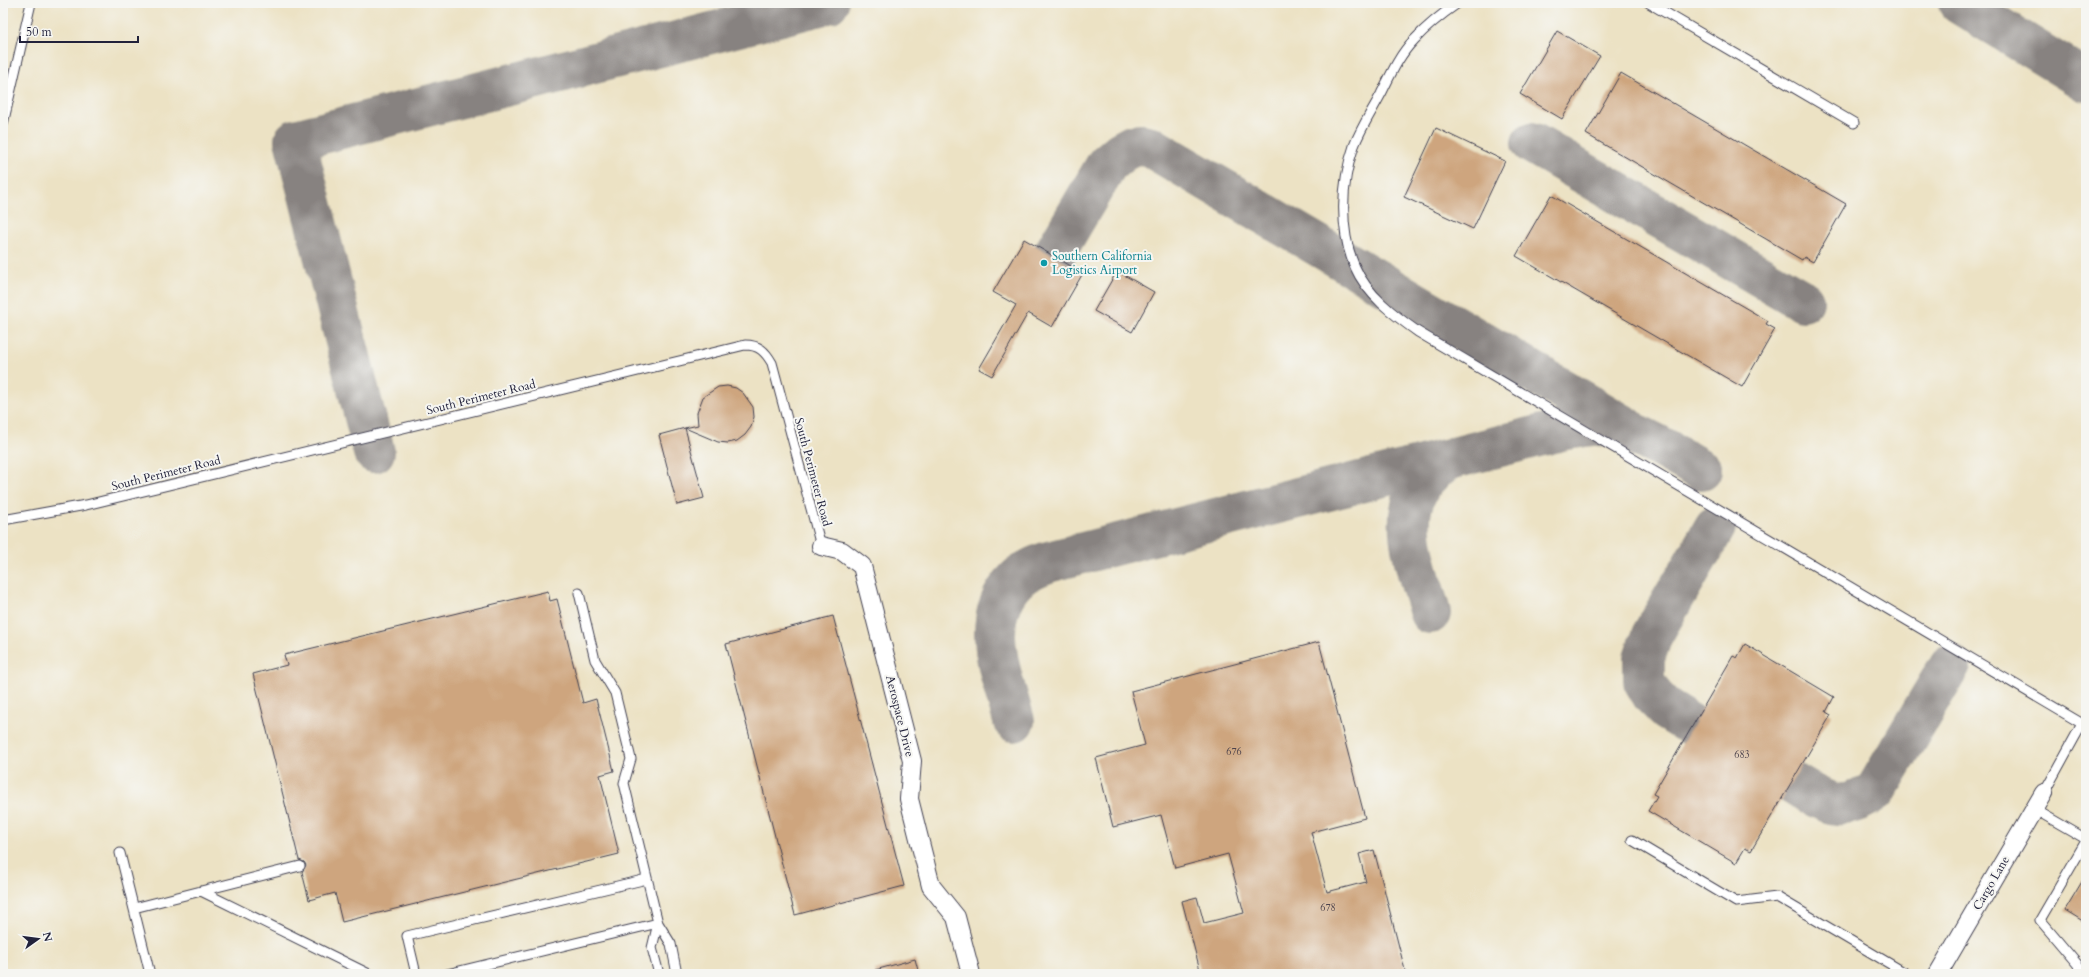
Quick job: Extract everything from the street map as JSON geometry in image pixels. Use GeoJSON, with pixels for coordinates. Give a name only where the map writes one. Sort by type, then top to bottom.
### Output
{"type":"FeatureCollection","features":[{"type":"Feature","properties":{"kind":"street","name":"Aerospace Drive"},"geometry":{"type":"LineString","coordinates":[[821,546],[842,551],[862,566],[912,761],[909,799],[931,886],[956,917],[971,974]]}},
{"type":"Feature","properties":{"kind":"street","name":"Cargo Lane"},"geometry":{"type":"LineString","coordinates":[[1938,974],[2044,793]]}},
{"type":"Feature","properties":{"kind":"lane"},"geometry":{"type":"LineString","coordinates":[[3,124],[31,3]]}},
{"type":"Feature","properties":{"kind":"lane"},"geometry":{"type":"LineString","coordinates":[[1458,3],[1435,20],[1413,40],[1398,60],[1355,144],[1347,170],[1345,234],[1355,268],[1370,291],[1394,315],[1418,332],[2084,725],[2044,793]]}},
{"type":"Feature","properties":{"kind":"lane"},"geometry":{"type":"LineString","coordinates":[[1649,3],[1854,123]]}},
{"type":"Feature","properties":{"kind":"lane","name":"South Perimeter Road"},"geometry":{"type":"LineString","coordinates":[[3,520],[86,505],[745,345],[755,345],[766,352],[772,363],[821,546]]}},
{"type":"Feature","properties":{"kind":"lane"},"geometry":{"type":"LineString","coordinates":[[579,594],[595,660],[615,693],[631,759],[624,783],[658,923],[671,944],[677,974]]}},
{"type":"Feature","properties":{"kind":"lane"},"geometry":{"type":"LineString","coordinates":[[2034,809],[2086,840],[2040,920],[2084,973]]}},
{"type":"Feature","properties":{"kind":"lane"},"geometry":{"type":"LineString","coordinates":[[1632,840],[1736,902],[1777,897],[1907,974]]}},
{"type":"Feature","properties":{"kind":"lane"},"geometry":{"type":"LineString","coordinates":[[120,853],[150,974]]}},
{"type":"Feature","properties":{"kind":"lane"},"geometry":{"type":"LineString","coordinates":[[134,908],[300,866]]}},
{"type":"Feature","properties":{"kind":"lane"},"geometry":{"type":"LineString","coordinates":[[416,974],[407,936],[647,879]]}},
{"type":"Feature","properties":{"kind":"lane"},"geometry":{"type":"LineString","coordinates":[[201,891],[369,974]]}},
{"type":"Feature","properties":{"kind":"lane"},"geometry":{"type":"LineString","coordinates":[[447,974],[658,923]]}},
{"type":"Feature","properties":{"kind":"lane"},"geometry":{"type":"LineString","coordinates":[[658,923],[652,948],[659,974]]}},
{"type":"Feature","properties":{"kind":"building"},"geometry":{"type":"Polygon","coordinates":[[[1557,31],[1600,56],[1562,119],[1520,94],[1557,31]]]}},
{"type":"Feature","properties":{"kind":"building"},"geometry":{"type":"Polygon","coordinates":[[[1621,73],[1846,204],[1813,262],[1804,257],[1802,260],[1586,134],[1621,73]]]}},
{"type":"Feature","properties":{"kind":"building"},"geometry":{"type":"Polygon","coordinates":[[[1436,128],[1505,161],[1473,229],[1404,197],[1436,128]]]}},
{"type":"Feature","properties":{"kind":"building"},"geometry":{"type":"Polygon","coordinates":[[[1551,195],[1768,321],[1766,324],[1775,329],[1742,387],[1516,256],[1551,195]]]}},
{"type":"Feature","properties":{"kind":"building"},"geometry":{"type":"Polygon","coordinates":[[[1024,239],[1083,273],[1052,327],[1028,313],[992,376],[979,369],[1016,305],[993,292],[1024,239]]]}},
{"type":"Feature","properties":{"kind":"building"},"geometry":{"type":"Polygon","coordinates":[[[1117,271],[1154,292],[1132,332],[1094,311],[1117,271]]]}},
{"type":"Feature","properties":{"kind":"building"},"geometry":{"type":"Polygon","coordinates":[[[727,386],[736,388],[743,393],[753,407],[754,417],[751,427],[745,435],[737,441],[728,443],[718,442],[685,428],[698,425],[697,413],[703,397],[718,387],[727,386]]]}},
{"type":"Feature","properties":{"kind":"building"},"geometry":{"type":"Polygon","coordinates":[[[685,428],[704,498],[677,505],[659,435],[685,428]]]}},
{"type":"Feature","properties":{"kind":"building"},"geometry":{"type":"Polygon","coordinates":[[[548,591],[550,601],[557,599],[583,703],[596,699],[614,771],[600,775],[619,854],[342,922],[335,893],[309,900],[302,872],[306,865],[304,862],[299,860],[253,674],[287,665],[284,655],[548,591]]]}},
{"type":"Feature","properties":{"kind":"building"},"geometry":{"type":"Polygon","coordinates":[[[833,616],[904,886],[795,915],[726,644],[833,616]]]}},
{"type":"Feature","properties":{"kind":"building"},"geometry":{"type":"Polygon","coordinates":[[[1319,642],[1365,818],[1311,832],[1327,892],[1366,882],[1359,854],[1374,850],[1406,974],[1201,974],[1182,901],[1197,897],[1204,923],[1244,913],[1228,854],[1175,868],[1161,815],[1113,827],[1096,758],[1145,745],[1131,691],[1319,642]]]}},
{"type":"Feature","properties":{"kind":"building"},"geometry":{"type":"Polygon","coordinates":[[[1745,644],[1834,697],[1826,712],[1831,715],[1751,851],[1745,848],[1736,863],[1648,811],[1657,796],[1653,794],[1733,656],[1737,658],[1745,644]]]}},
{"type":"Feature","properties":{"kind":"building"},"geometry":{"type":"Polygon","coordinates":[[[2086,875],[2086,923],[2065,910],[2086,875]]]}},
{"type":"Feature","properties":{"kind":"building"},"geometry":{"type":"Polygon","coordinates":[[[915,959],[919,974],[876,974],[875,970],[915,959]]]}},
{"type":"Feature","properties":{"kind":"taxiway"},"geometry":{"type":"LineString","coordinates":[[374,452],[295,140],[828,3]]}},
{"type":"Feature","properties":{"kind":"taxiway"},"geometry":{"type":"LineString","coordinates":[[1959,3],[2086,81]]}},
{"type":"Feature","properties":{"kind":"taxiway"},"geometry":{"type":"LineString","coordinates":[[1532,143],[1803,301]]}},
{"type":"Feature","properties":{"kind":"taxiway"},"geometry":{"type":"LineString","coordinates":[[1053,256],[1107,164],[1121,152],[1132,146],[1142,145],[1151,147],[1626,427]]}},
{"type":"Feature","properties":{"kind":"taxiway"},"geometry":{"type":"LineString","coordinates":[[1014,721],[999,667],[996,648],[995,630],[998,612],[1004,595],[1016,580],[1027,571],[1048,562],[1566,429],[1590,425],[1606,426],[1634,434],[1663,448],[1701,470]]}},
{"type":"Feature","properties":{"kind":"taxiway"},"geometry":{"type":"LineString","coordinates":[[1430,613],[1412,549],[1410,516],[1413,501],[1422,482],[1446,460]]}},
{"type":"Feature","properties":{"kind":"taxiway"},"geometry":{"type":"LineString","coordinates":[[1693,726],[1667,710],[1653,696],[1644,681],[1644,658],[1652,635],[1715,527]]}},
{"type":"Feature","properties":{"kind":"taxiway"},"geometry":{"type":"LineString","coordinates":[[1791,782],[1824,800],[1843,804],[1853,803],[1876,790],[1950,665]]}},
{"type":"Feature","properties":{"kind":"place","name":"Southern California Logistics Airport"},"geometry":{"type":"Point","coordinates":[1044,263]}}]}
